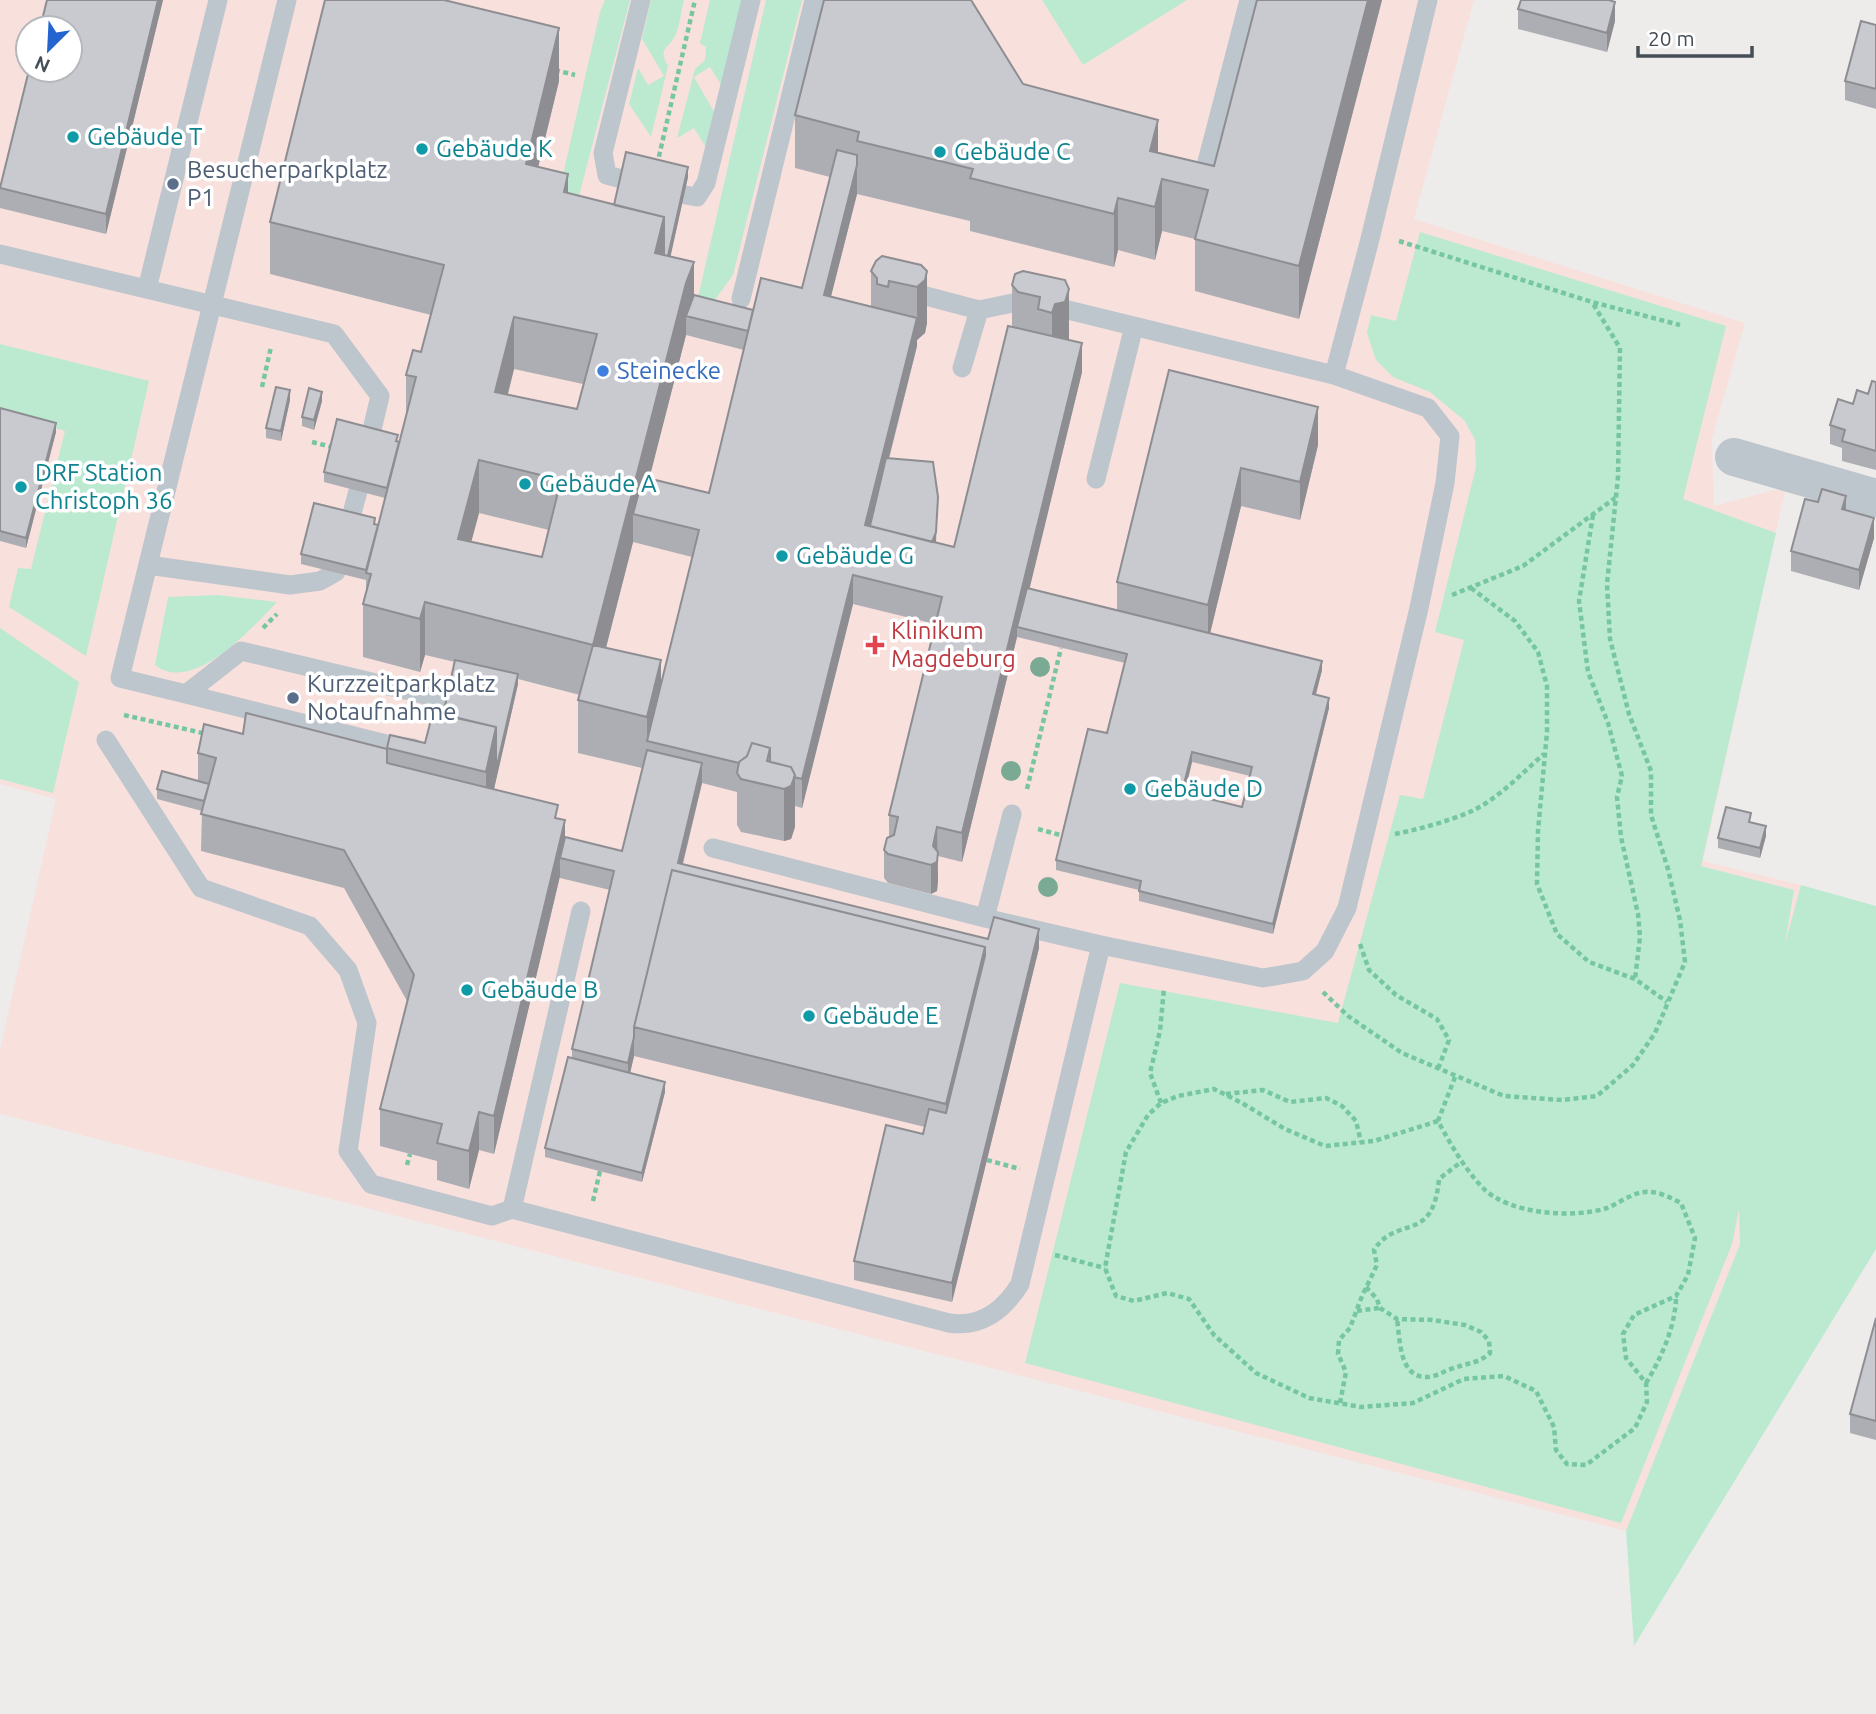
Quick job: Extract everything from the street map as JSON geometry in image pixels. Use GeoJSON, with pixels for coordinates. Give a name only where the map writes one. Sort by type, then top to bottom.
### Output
{"type":"FeatureCollection","features":[{"type":"Feature","properties":{"kind":"street"},"geometry":{"type":"LineString","coordinates":[[1734,457],[1876,498]]}},
{"type":"Feature","properties":{"kind":"lane"},"geometry":{"type":"LineString","coordinates":[[147,289],[218,0]]}},
{"type":"Feature","properties":{"kind":"lane"},"geometry":{"type":"LineString","coordinates":[[287,0],[120,678],[390,745],[407,748],[429,747]]}},
{"type":"Feature","properties":{"kind":"lane"},"geometry":{"type":"LineString","coordinates":[[622,179],[607,175],[603,153],[641,0]]}},
{"type":"Feature","properties":{"kind":"lane"},"geometry":{"type":"LineString","coordinates":[[685,195],[697,197],[706,183],[751,0]]}},
{"type":"Feature","properties":{"kind":"lane"},"geometry":{"type":"LineString","coordinates":[[741,299],[814,0]]}},
{"type":"Feature","properties":{"kind":"lane"},"geometry":{"type":"LineString","coordinates":[[1199,190],[1249,0]]}},
{"type":"Feature","properties":{"kind":"lane"},"geometry":{"type":"LineString","coordinates":[[1334,375],[1429,0]]}},
{"type":"Feature","properties":{"kind":"lane"},"geometry":{"type":"LineString","coordinates":[[0,254],[334,334],[380,396],[370,438]]}},
{"type":"Feature","properties":{"kind":"lane"},"geometry":{"type":"LineString","coordinates":[[713,848],[985,918],[1263,978],[1303,971],[1325,951],[1347,908],[1419,608],[1445,483],[1450,436],[1428,408],[1334,375],[1027,300],[979,310],[888,286]]}},
{"type":"Feature","properties":{"kind":"lane"},"geometry":{"type":"LineString","coordinates":[[962,368],[979,310]]}},
{"type":"Feature","properties":{"kind":"lane"},"geometry":{"type":"LineString","coordinates":[[1096,478],[1134,326]]}},
{"type":"Feature","properties":{"kind":"lane"},"geometry":{"type":"LineString","coordinates":[[350,522],[358,491]]}},
{"type":"Feature","properties":{"kind":"lane"},"geometry":{"type":"LineString","coordinates":[[148,565],[289,585],[320,581],[336,572]]}},
{"type":"Feature","properties":{"kind":"lane"},"geometry":{"type":"LineString","coordinates":[[186,694],[241,650],[422,694],[447,704]]}},
{"type":"Feature","properties":{"kind":"lane"},"geometry":{"type":"LineString","coordinates":[[106,740],[201,888],[310,926],[348,970],[367,1023],[348,1151],[371,1184],[492,1216],[512,1209],[949,1324],[963,1324],[991,1316],[1008,1302],[1023,1277],[1101,945]]}},
{"type":"Feature","properties":{"kind":"lane"},"geometry":{"type":"LineString","coordinates":[[985,918],[1018,808]]}},
{"type":"Feature","properties":{"kind":"lane"},"geometry":{"type":"LineString","coordinates":[[512,1209],[581,911]]}},
{"type":"Feature","properties":{"kind":"path"},"geometry":{"type":"LineString","coordinates":[[656,170],[695,0]]}},
{"type":"Feature","properties":{"kind":"path"},"geometry":{"type":"LineString","coordinates":[[550,69],[575,75]]}},
{"type":"Feature","properties":{"kind":"path"},"geometry":{"type":"LineString","coordinates":[[1371,232],[1592,302],[1680,325]]}},
{"type":"Feature","properties":{"kind":"path"},"geometry":{"type":"LineString","coordinates":[[1303,971],[1348,1016],[1402,1053],[1504,1096],[1562,1100],[1597,1096],[1633,1065],[1655,1033],[1685,962],[1680,920],[1651,815],[1651,771],[1629,714],[1610,639],[1607,584],[1618,477],[1620,348],[1592,302]]}},
{"type":"Feature","properties":{"kind":"path"},"geometry":{"type":"LineString","coordinates":[[262,387],[277,320]]}},
{"type":"Feature","properties":{"kind":"path"},"geometry":{"type":"LineString","coordinates":[[312,442],[332,447]]}},
{"type":"Feature","properties":{"kind":"path"},"geometry":{"type":"LineString","coordinates":[[1419,608],[1523,566],[1615,498]]}},
{"type":"Feature","properties":{"kind":"path"},"geometry":{"type":"LineString","coordinates":[[1593,515],[1579,601],[1588,672],[1608,723],[1622,776],[1617,797],[1621,837],[1638,914],[1640,937],[1635,979]]}},
{"type":"Feature","properties":{"kind":"path"},"geometry":{"type":"LineString","coordinates":[[241,650],[308,583]]}},
{"type":"Feature","properties":{"kind":"path"},"geometry":{"type":"LineString","coordinates":[[1471,588],[1515,621],[1538,652],[1547,686],[1537,884],[1557,933],[1589,962],[1635,979],[1667,1002]]}},
{"type":"Feature","properties":{"kind":"path"},"geometry":{"type":"LineString","coordinates":[[1018,808],[1061,648]]}},
{"type":"Feature","properties":{"kind":"path"},"geometry":{"type":"LineString","coordinates":[[113,712],[218,736]]}},
{"type":"Feature","properties":{"kind":"path"},"geometry":{"type":"LineString","coordinates":[[1363,840],[1410,831],[1473,810],[1497,794],[1545,752]]}},
{"type":"Feature","properties":{"kind":"path"},"geometry":{"type":"LineString","coordinates":[[1347,908],[1369,970],[1396,996],[1437,1019],[1449,1040],[1438,1069]]}},
{"type":"Feature","properties":{"kind":"path"},"geometry":{"type":"LineString","coordinates":[[1157,956],[1164,984],[1160,1031],[1150,1073],[1161,1103]]}},
{"type":"Feature","properties":{"kind":"path"},"geometry":{"type":"LineString","coordinates":[[1438,1121],[1455,1077]]}},
{"type":"Feature","properties":{"kind":"path"},"geometry":{"type":"LineString","coordinates":[[1213,1089],[1285,1129],[1325,1146],[1374,1141],[1438,1121],[1461,1162],[1485,1191],[1522,1209],[1567,1215],[1607,1208],[1634,1194],[1658,1191],[1681,1203],[1695,1238],[1688,1275],[1676,1296],[1676,1317],[1658,1364],[1646,1383],[1647,1402],[1635,1428],[1586,1465],[1567,1464],[1556,1450],[1554,1427],[1536,1391],[1504,1376],[1464,1379],[1413,1403],[1361,1407],[1309,1398],[1256,1373],[1214,1335],[1189,1299],[1167,1293],[1135,1301],[1116,1296],[1105,1268],[1126,1152],[1148,1115],[1161,1103],[1178,1096],[1213,1089]]}},
{"type":"Feature","properties":{"kind":"path"},"geometry":{"type":"LineString","coordinates":[[1224,1095],[1263,1090],[1290,1102],[1326,1098],[1342,1106],[1356,1121],[1361,1142]]}},
{"type":"Feature","properties":{"kind":"path"},"geometry":{"type":"LineString","coordinates":[[407,1166],[410,1154]]}},
{"type":"Feature","properties":{"kind":"path"},"geometry":{"type":"LineString","coordinates":[[987,1160],[1016,1168]]}},
{"type":"Feature","properties":{"kind":"path"},"geometry":{"type":"LineString","coordinates":[[1340,1403],[1346,1372],[1338,1354],[1339,1340],[1350,1328],[1377,1265],[1374,1250],[1381,1240],[1416,1225],[1432,1213],[1438,1197],[1439,1179],[1461,1162]]}},
{"type":"Feature","properties":{"kind":"path"},"geometry":{"type":"LineString","coordinates":[[1065,1258],[1105,1268]]}},
{"type":"Feature","properties":{"kind":"path"},"geometry":{"type":"LineString","coordinates":[[1366,1287],[1377,1299],[1380,1308],[1397,1319],[1465,1325],[1481,1332],[1489,1341],[1490,1353],[1481,1361],[1426,1378],[1412,1374],[1405,1365],[1397,1319]]}},
{"type":"Feature","properties":{"kind":"path"},"geometry":{"type":"LineString","coordinates":[[1646,1383],[1626,1358],[1623,1334],[1634,1315],[1676,1296]]}},
{"type":"Feature","properties":{"kind":"path"},"geometry":{"type":"LineString","coordinates":[[1356,1312],[1380,1308]]}},
{"type":"Feature","properties":{"kind":"shaded area","name":"Klinikum Magdeburg"},"geometry":{"type":"Polygon","coordinates":[[[0,0],[1474,0],[1414,219],[1745,323],[1712,439],[1714,506],[1786,487],[1703,861],[1801,885],[1739,1125],[1740,1244],[1626,1531],[0,1114],[0,1050],[56,799],[0,784],[0,0]]]}},
{"type":"Feature","properties":{"kind":"green space"},"geometry":{"type":"Polygon","coordinates":[[[605,0],[630,0],[573,219],[554,214],[605,0]]]}},
{"type":"Feature","properties":{"kind":"green space"},"geometry":{"type":"Polygon","coordinates":[[[651,0],[684,0],[677,32],[664,52],[668,66],[651,137],[629,104],[638,68],[648,85],[664,76],[642,39],[651,0]]]}},
{"type":"Feature","properties":{"kind":"green space"},"geometry":{"type":"Polygon","coordinates":[[[710,0],[742,0],[722,86],[710,67],[694,77],[716,115],[707,149],[694,128],[677,138],[695,69],[705,60],[706,47],[700,43],[710,0]]]}},
{"type":"Feature","properties":{"kind":"green space"},"geometry":{"type":"Polygon","coordinates":[[[766,0],[802,0],[733,275],[712,304],[694,315],[766,0]]]}},
{"type":"Feature","properties":{"kind":"green space"},"geometry":{"type":"Polygon","coordinates":[[[1042,0],[1187,0],[1083,65],[1042,0]]]}},
{"type":"Feature","properties":{"kind":"green space"},"geometry":{"type":"Polygon","coordinates":[[[1420,232],[1726,326],[1683,499],[1776,533],[1701,866],[1794,890],[1785,944],[1801,885],[1876,906],[1876,1249],[1634,1646],[1626,1531],[1740,1244],[1739,1209],[1732,1244],[1621,1523],[1025,1363],[1120,983],[1338,1023],[1400,795],[1423,799],[1464,640],[1435,632],[1476,467],[1475,440],[1465,421],[1430,392],[1393,377],[1376,360],[1367,333],[1371,315],[1396,321],[1420,232]]]}},
{"type":"Feature","properties":{"kind":"green space"},"geometry":{"type":"Polygon","coordinates":[[[0,344],[149,381],[86,656],[9,607],[18,568],[31,569],[65,431],[0,414],[0,344]]]}},
{"type":"Feature","properties":{"kind":"green space"},"geometry":{"type":"Polygon","coordinates":[[[217,595],[277,602],[237,641],[204,665],[187,671],[170,672],[155,665],[168,597],[217,595]]]}},
{"type":"Feature","properties":{"kind":"green space"},"geometry":{"type":"Polygon","coordinates":[[[0,628],[79,682],[53,793],[0,779],[0,628]]]}},
{"type":"Feature","properties":{"kind":"building","name":"Gebäude T"},"geometry":{"type":"Polygon","coordinates":[[[47,0],[158,0],[106,214],[0,188],[26,84],[84,84],[84,14],[44,14],[47,0]]]}},
{"type":"Feature","properties":{"kind":"building"},"geometry":{"type":"Polygon","coordinates":[[[325,0],[444,0],[559,28],[526,164],[568,174],[564,192],[664,217],[655,253],[694,262],[686,283],[593,645],[425,602],[420,619],[363,604],[371,574],[366,573],[416,377],[406,375],[413,350],[421,352],[444,265],[270,222],[325,0]],[[514,317],[495,392],[577,409],[597,334],[514,317]],[[479,460],[458,539],[542,557],[561,480],[479,460]]]}},
{"type":"Feature","properties":{"kind":"building","name":"Gebäude C"},"geometry":{"type":"Polygon","coordinates":[[[824,0],[971,0],[1023,84],[1158,120],[1150,151],[1214,166],[1257,0],[1368,0],[1299,266],[1195,239],[1208,190],[1162,179],[1155,207],[1118,198],[1114,214],[970,178],[973,169],[857,141],[859,132],[795,115],[824,0]]]}},
{"type":"Feature","properties":{"kind":"building"},"geometry":{"type":"Polygon","coordinates":[[[1521,0],[1615,2],[1607,33],[1518,9],[1521,0]]]}},
{"type":"Feature","properties":{"kind":"building"},"geometry":{"type":"Polygon","coordinates":[[[1861,21],[1876,25],[1876,89],[1845,81],[1861,21]]]}},
{"type":"Feature","properties":{"kind":"building"},"geometry":{"type":"Polygon","coordinates":[[[837,150],[857,155],[857,165],[824,295],[917,318],[865,525],[954,547],[1008,326],[1082,343],[962,833],[937,827],[933,846],[938,852],[937,862],[931,865],[888,854],[884,850],[887,838],[894,835],[898,817],[889,815],[942,597],[853,575],[802,779],[794,777],[791,767],[770,762],[770,748],[752,743],[747,756],[739,763],[647,741],[699,530],[633,514],[643,477],[709,493],[761,278],[802,288],[837,150]]]}},
{"type":"Feature","properties":{"kind":"building"},"geometry":{"type":"Polygon","coordinates":[[[626,152],[688,167],[668,256],[664,255],[664,217],[614,205],[626,152]]]}},
{"type":"Feature","properties":{"kind":"building"},"geometry":{"type":"Polygon","coordinates":[[[882,256],[921,265],[927,271],[925,280],[917,287],[889,281],[888,287],[877,284],[877,278],[871,271],[882,256]]]}},
{"type":"Feature","properties":{"kind":"building"},"geometry":{"type":"Polygon","coordinates":[[[1023,271],[1065,280],[1069,289],[1065,302],[1055,304],[1052,313],[1038,309],[1040,297],[1018,292],[1012,285],[1015,274],[1023,271]]]}},
{"type":"Feature","properties":{"kind":"building"},"geometry":{"type":"Polygon","coordinates":[[[694,295],[753,310],[748,331],[686,316],[694,295]]]}},
{"type":"Feature","properties":{"kind":"building"},"geometry":{"type":"Polygon","coordinates":[[[1169,370],[1318,407],[1300,482],[1241,468],[1208,605],[1117,582],[1169,370]]]}},
{"type":"Feature","properties":{"kind":"building"},"geometry":{"type":"Polygon","coordinates":[[[1872,381],[1876,382],[1876,451],[1842,441],[1845,430],[1830,425],[1838,399],[1853,404],[1857,390],[1868,394],[1872,381]]]}},
{"type":"Feature","properties":{"kind":"building"},"geometry":{"type":"Polygon","coordinates":[[[276,387],[290,390],[281,431],[266,428],[276,387]]]}},
{"type":"Feature","properties":{"kind":"building"},"geometry":{"type":"Polygon","coordinates":[[[309,388],[322,392],[314,420],[302,417],[309,388]]]}},
{"type":"Feature","properties":{"kind":"building","name":"DRF Station Christoph 36"},"geometry":{"type":"Polygon","coordinates":[[[0,408],[56,423],[26,538],[0,531],[0,408]]]}},
{"type":"Feature","properties":{"kind":"building"},"geometry":{"type":"Polygon","coordinates":[[[337,419],[398,435],[396,441],[399,442],[387,488],[324,472],[337,419]]]}},
{"type":"Feature","properties":{"kind":"building"},"geometry":{"type":"Polygon","coordinates":[[[886,458],[933,462],[938,497],[936,532],[932,542],[870,526],[886,458]]]}},
{"type":"Feature","properties":{"kind":"building"},"geometry":{"type":"Polygon","coordinates":[[[1822,489],[1846,496],[1842,509],[1874,518],[1859,570],[1791,551],[1805,499],[1818,502],[1822,489]]]}},
{"type":"Feature","properties":{"kind":"building"},"geometry":{"type":"Polygon","coordinates":[[[314,503],[375,518],[374,524],[378,525],[366,570],[301,554],[314,503]]]}},
{"type":"Feature","properties":{"kind":"building","name":"Gebäude D"},"geometry":{"type":"Polygon","coordinates":[[[1027,588],[1322,661],[1313,694],[1329,698],[1273,924],[1139,891],[1141,881],[1056,860],[1088,729],[1107,733],[1127,654],[1017,627],[1027,588]],[[1192,752],[1182,792],[1242,807],[1252,767],[1192,752]]]}},
{"type":"Feature","properties":{"kind":"building"},"geometry":{"type":"Polygon","coordinates":[[[593,645],[661,660],[647,717],[578,700],[593,645]]]}},
{"type":"Feature","properties":{"kind":"building"},"geometry":{"type":"Polygon","coordinates":[[[455,660],[518,674],[496,770],[496,727],[443,715],[455,660]]]}},
{"type":"Feature","properties":{"kind":"building"},"geometry":{"type":"Polygon","coordinates":[[[433,712],[496,727],[486,772],[387,748],[390,735],[425,743],[433,712]]]}},
{"type":"Feature","properties":{"kind":"building","name":"Gebäude B"},"geometry":{"type":"Polygon","coordinates":[[[246,713],[387,749],[387,763],[558,805],[555,818],[565,820],[494,1116],[479,1112],[469,1151],[437,1143],[442,1124],[380,1109],[414,975],[344,850],[201,814],[216,758],[198,753],[204,724],[243,734],[246,713]]]}},
{"type":"Feature","properties":{"kind":"building"},"geometry":{"type":"Polygon","coordinates":[[[752,743],[770,748],[767,761],[791,767],[795,775],[791,786],[784,789],[741,779],[737,773],[739,762],[747,756],[752,743]]]}},
{"type":"Feature","properties":{"kind":"building"},"geometry":{"type":"Polygon","coordinates":[[[647,750],[702,763],[678,863],[988,939],[994,917],[1039,929],[952,1283],[854,1261],[886,1125],[923,1134],[929,1109],[946,1113],[985,947],[672,870],[634,1027],[628,1063],[572,1049],[614,871],[560,858],[565,837],[622,851],[647,750]]]}},
{"type":"Feature","properties":{"kind":"building"},"geometry":{"type":"Polygon","coordinates":[[[162,771],[209,784],[204,801],[157,789],[162,771]]]}},
{"type":"Feature","properties":{"kind":"building"},"geometry":{"type":"Polygon","coordinates":[[[1726,807],[1751,813],[1749,822],[1766,826],[1760,848],[1718,838],[1726,807]]]}},
{"type":"Feature","properties":{"kind":"building","name":"Gebäude E"},"geometry":{"type":"Polygon","coordinates":[[[672,870],[985,947],[946,1104],[634,1027],[672,870]]]}},
{"type":"Feature","properties":{"kind":"building"},"geometry":{"type":"Polygon","coordinates":[[[568,1057],[665,1082],[642,1173],[545,1148],[568,1057]]]}},
{"type":"Feature","properties":{"kind":"building"},"geometry":{"type":"Polygon","coordinates":[[[1876,1318],[1876,1421],[1850,1414],[1876,1318]]]}},
{"type":"Feature","properties":{"kind":"place","name":"Gebäude T"},"geometry":{"type":"Point","coordinates":[73,137]}},
{"type":"Feature","properties":{"kind":"place","name":"Gebäude K"},"geometry":{"type":"Point","coordinates":[422,149]}},
{"type":"Feature","properties":{"kind":"place","name":"Gebäude C"},"geometry":{"type":"Point","coordinates":[940,152]}},
{"type":"Feature","properties":{"kind":"place","name":"Besucherparkplatz P1"},"geometry":{"type":"Point","coordinates":[173,184]}},
{"type":"Feature","properties":{"kind":"place","name":"Steinecke"},"geometry":{"type":"Point","coordinates":[603,371]}},
{"type":"Feature","properties":{"kind":"place","name":"Gebäude A"},"geometry":{"type":"Point","coordinates":[525,484]}},
{"type":"Feature","properties":{"kind":"place","name":"DRF Station Christoph 36"},"geometry":{"type":"Point","coordinates":[21,487]}},
{"type":"Feature","properties":{"kind":"place","name":"Gebäude G"},"geometry":{"type":"Point","coordinates":[782,556]}},
{"type":"Feature","properties":{"kind":"place","name":"Klinikum Magdeburg"},"geometry":{"type":"Point","coordinates":[875,645]}},
{"type":"Feature","properties":{"kind":"place","name":"Kurzzeitparkplatz Notaufnahme"},"geometry":{"type":"Point","coordinates":[293,698]}},
{"type":"Feature","properties":{"kind":"place","name":"Gebäude D"},"geometry":{"type":"Point","coordinates":[1130,789]}},
{"type":"Feature","properties":{"kind":"place","name":"Gebäude B"},"geometry":{"type":"Point","coordinates":[467,990]}},
{"type":"Feature","properties":{"kind":"place","name":"Gebäude E"},"geometry":{"type":"Point","coordinates":[809,1016]}}]}
